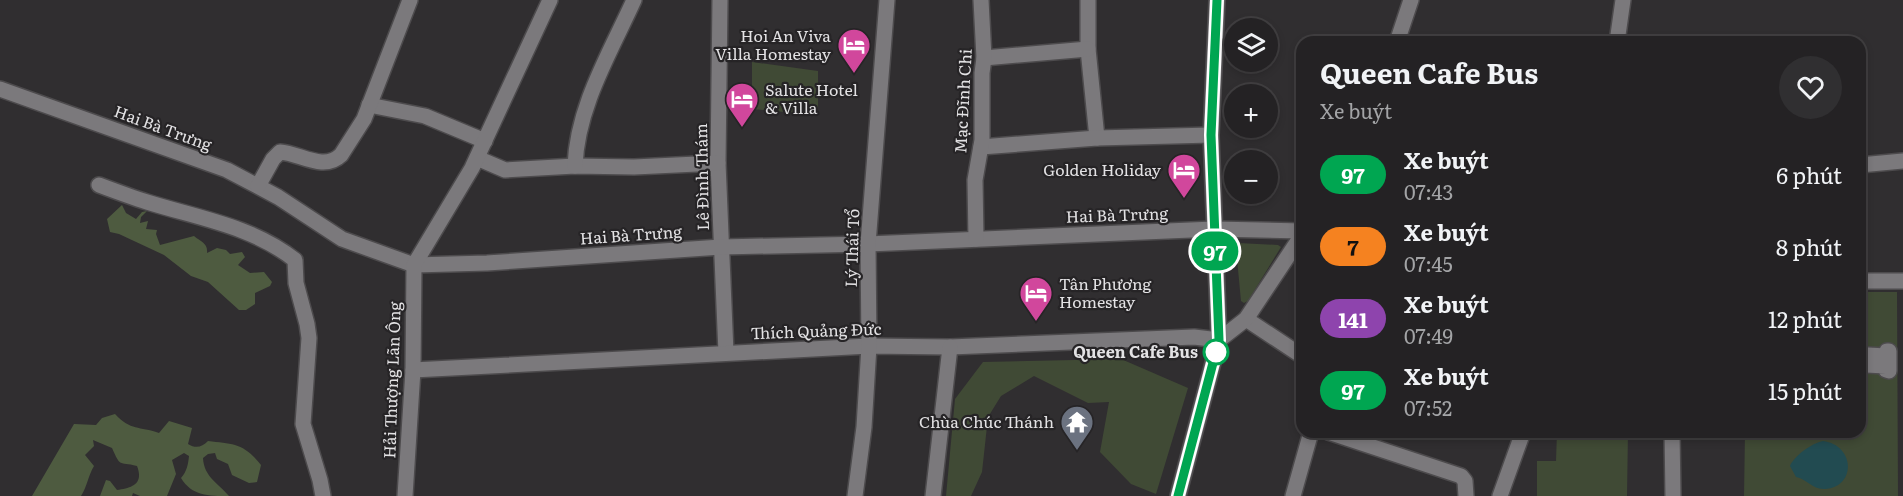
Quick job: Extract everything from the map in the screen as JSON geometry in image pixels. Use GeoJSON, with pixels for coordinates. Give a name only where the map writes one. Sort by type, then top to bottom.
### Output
{"type":"FeatureCollection","features":[{"type":"Feature","properties":{"kind":"street"},"geometry":{"type":"LineString","coordinates":[[258,186],[273,159],[280,152],[323,162],[336,160],[341,155],[364,119],[410,0]]}},
{"type":"Feature","properties":{"kind":"street"},"geometry":{"type":"LineString","coordinates":[[414,265],[477,158],[550,0]]}},
{"type":"Feature","properties":{"kind":"street"},"geometry":{"type":"LineString","coordinates":[[574,166],[575,143],[590,97],[634,0]]}},
{"type":"Feature","properties":{"kind":"street","name":"Lê Đình Thám"},"geometry":{"type":"LineString","coordinates":[[720,0],[717,163],[726,353]]}},
{"type":"Feature","properties":{"kind":"street","name":"Lý Thái Tổ"},"geometry":{"type":"LineString","coordinates":[[855,496],[864,426],[869,346],[868,244],[887,0]]}},
{"type":"Feature","properties":{"kind":"street","name":"Mạc Đĩnh Chi"},"geometry":{"type":"LineString","coordinates":[[976,238],[975,180],[981,147],[984,58],[981,0]]}},
{"type":"Feature","properties":{"kind":"street"},"geometry":{"type":"LineString","coordinates":[[1088,0],[1088,49],[1097,138]]}},
{"type":"Feature","properties":{"kind":"street"},"geometry":{"type":"LineString","coordinates":[[1178,496],[1219,340],[1211,135],[1217,0]]}},
{"type":"Feature","properties":{"kind":"street"},"geometry":{"type":"LineString","coordinates":[[1398,36],[1411,0]]}},
{"type":"Feature","properties":{"kind":"street"},"geometry":{"type":"LineString","coordinates":[[1618,36],[1623,0]]}},
{"type":"Feature","properties":{"kind":"street"},"geometry":{"type":"LineString","coordinates":[[984,58],[1088,49]]}},
{"type":"Feature","properties":{"kind":"street","name":"Hai Bà Trưng"},"geometry":{"type":"LineString","coordinates":[[0,89],[227,170],[258,186],[342,239],[414,265],[487,263],[721,247],[868,244],[1214,230],[1296,233]]}},
{"type":"Feature","properties":{"kind":"street"},"geometry":{"type":"LineString","coordinates":[[369,105],[425,116],[485,141]]}},
{"type":"Feature","properties":{"kind":"street"},"geometry":{"type":"LineString","coordinates":[[981,147],[1097,138],[1211,135]]}},
{"type":"Feature","properties":{"kind":"street"},"geometry":{"type":"LineString","coordinates":[[477,158],[505,170],[717,163]]}},
{"type":"Feature","properties":{"kind":"street"},"geometry":{"type":"LineString","coordinates":[[1866,164],[1903,161]]}},
{"type":"Feature","properties":{"kind":"street"},"geometry":{"type":"LineString","coordinates":[[99,185],[225,224],[274,245],[295,260],[296,283],[309,338],[303,424],[323,496]]}},
{"type":"Feature","properties":{"kind":"street"},"geometry":{"type":"LineString","coordinates":[[1219,340],[1246,319],[1296,242]]}},
{"type":"Feature","properties":{"kind":"street","name":"Hải Thượng Lãn Ông"},"geometry":{"type":"LineString","coordinates":[[405,496],[413,370],[414,265]]}},
{"type":"Feature","properties":{"kind":"street"},"geometry":{"type":"LineString","coordinates":[[1866,281],[1903,281]]}},
{"type":"Feature","properties":{"kind":"street"},"geometry":{"type":"LineString","coordinates":[[1246,319],[1296,352]]}},
{"type":"Feature","properties":{"kind":"street","name":"Thích Quảng Đức"},"geometry":{"type":"LineString","coordinates":[[413,370],[869,346],[950,347],[1194,337],[1219,340]]}},
{"type":"Feature","properties":{"kind":"street"},"geometry":{"type":"LineString","coordinates":[[933,496],[950,347]]}},
{"type":"Feature","properties":{"kind":"street"},"geometry":{"type":"LineString","coordinates":[[1293,496],[1309,438]]}},
{"type":"Feature","properties":{"kind":"street"},"geometry":{"type":"LineString","coordinates":[[1346,438],[1461,476],[1466,481],[1466,496]]}},
{"type":"Feature","properties":{"kind":"street"},"geometry":{"type":"LineString","coordinates":[[1500,496],[1521,438]]}},
{"type":"Feature","properties":{"kind":"street"},"geometry":{"type":"LineString","coordinates":[[1672,438],[1672,496]]}},
{"type":"Feature","properties":{"kind":"green space"},"geometry":{"type":"Polygon","coordinates":[[[752,62],[818,71],[818,115],[752,109],[752,62]]]}},
{"type":"Feature","properties":{"kind":"green space"},"geometry":{"type":"Polygon","coordinates":[[[122,205],[126,213],[136,219],[142,212],[147,211],[141,217],[140,223],[148,221],[146,229],[157,230],[160,245],[194,236],[205,245],[207,253],[217,248],[226,250],[230,254],[242,252],[245,257],[238,265],[250,273],[264,272],[272,282],[270,286],[255,293],[255,304],[246,310],[239,310],[208,282],[191,276],[164,255],[110,232],[107,219],[122,205]]]}},
{"type":"Feature","properties":{"kind":"green space"},"geometry":{"type":"Polygon","coordinates":[[[1238,243],[1281,247],[1248,301],[1244,303],[1241,301],[1236,248],[1238,243]]]}},
{"type":"Feature","properties":{"kind":"green space"},"geometry":{"type":"Polygon","coordinates":[[[1866,292],[1897,292],[1898,496],[1744,496],[1745,438],[1866,438],[1866,292]]]}},
{"type":"Feature","properties":{"kind":"green space"},"geometry":{"type":"Polygon","coordinates":[[[1121,359],[1188,388],[1156,494],[1131,484],[1100,452],[1109,402],[1088,403],[1034,376],[1001,396],[988,417],[982,472],[971,496],[946,496],[955,399],[983,362],[1121,359]]]}},
{"type":"Feature","properties":{"kind":"green space"},"geometry":{"type":"Polygon","coordinates":[[[115,414],[131,426],[159,433],[169,421],[192,428],[188,444],[196,447],[208,441],[237,446],[249,452],[261,465],[257,482],[249,483],[232,475],[228,464],[217,459],[215,453],[208,454],[203,458],[206,470],[229,496],[195,492],[181,478],[189,459],[189,456],[184,453],[172,460],[176,474],[167,496],[140,496],[133,493],[132,496],[100,496],[106,480],[110,481],[117,490],[127,488],[138,481],[139,472],[137,466],[119,461],[112,448],[93,440],[94,446],[85,455],[94,466],[81,496],[32,496],[74,424],[96,425],[102,418],[115,414]]]}},
{"type":"Feature","properties":{"kind":"green space"},"geometry":{"type":"Polygon","coordinates":[[[1557,438],[1628,438],[1627,496],[1537,496],[1537,461],[1556,461],[1557,438]]]}},
{"type":"Feature","properties":{"kind":"water"},"geometry":{"type":"Polygon","coordinates":[[[1823,441],[1834,444],[1841,450],[1848,466],[1843,481],[1835,487],[1821,489],[1796,477],[1790,466],[1795,458],[1804,451],[1823,441]]]}},
{"type":"Feature","properties":{"kind":"bus line","name":"97"},"geometry":{"type":"LineString","coordinates":[[1178,496],[1219,340],[1211,135],[1217,0]]}},
{"type":"Feature","properties":{"kind":"place","name":"Hoi An Viva Villa Homestay"},"geometry":{"type":"Point","coordinates":[854,74]}},
{"type":"Feature","properties":{"kind":"place","name":"Salute Hotel & Villa"},"geometry":{"type":"Point","coordinates":[742,128]}},
{"type":"Feature","properties":{"kind":"place","name":"Golden Holiday"},"geometry":{"type":"Point","coordinates":[1184,199]}},
{"type":"Feature","properties":{"kind":"place","name":"Tân Phương Homestay"},"geometry":{"type":"Point","coordinates":[1036,322]}},
{"type":"Feature","properties":{"kind":"place","name":"Queen Cafe Bus"},"geometry":{"type":"Point","coordinates":[1216,352]}},
{"type":"Feature","properties":{"kind":"place","name":"Chùa Chúc Thánh"},"geometry":{"type":"Point","coordinates":[1077,451]}}]}
